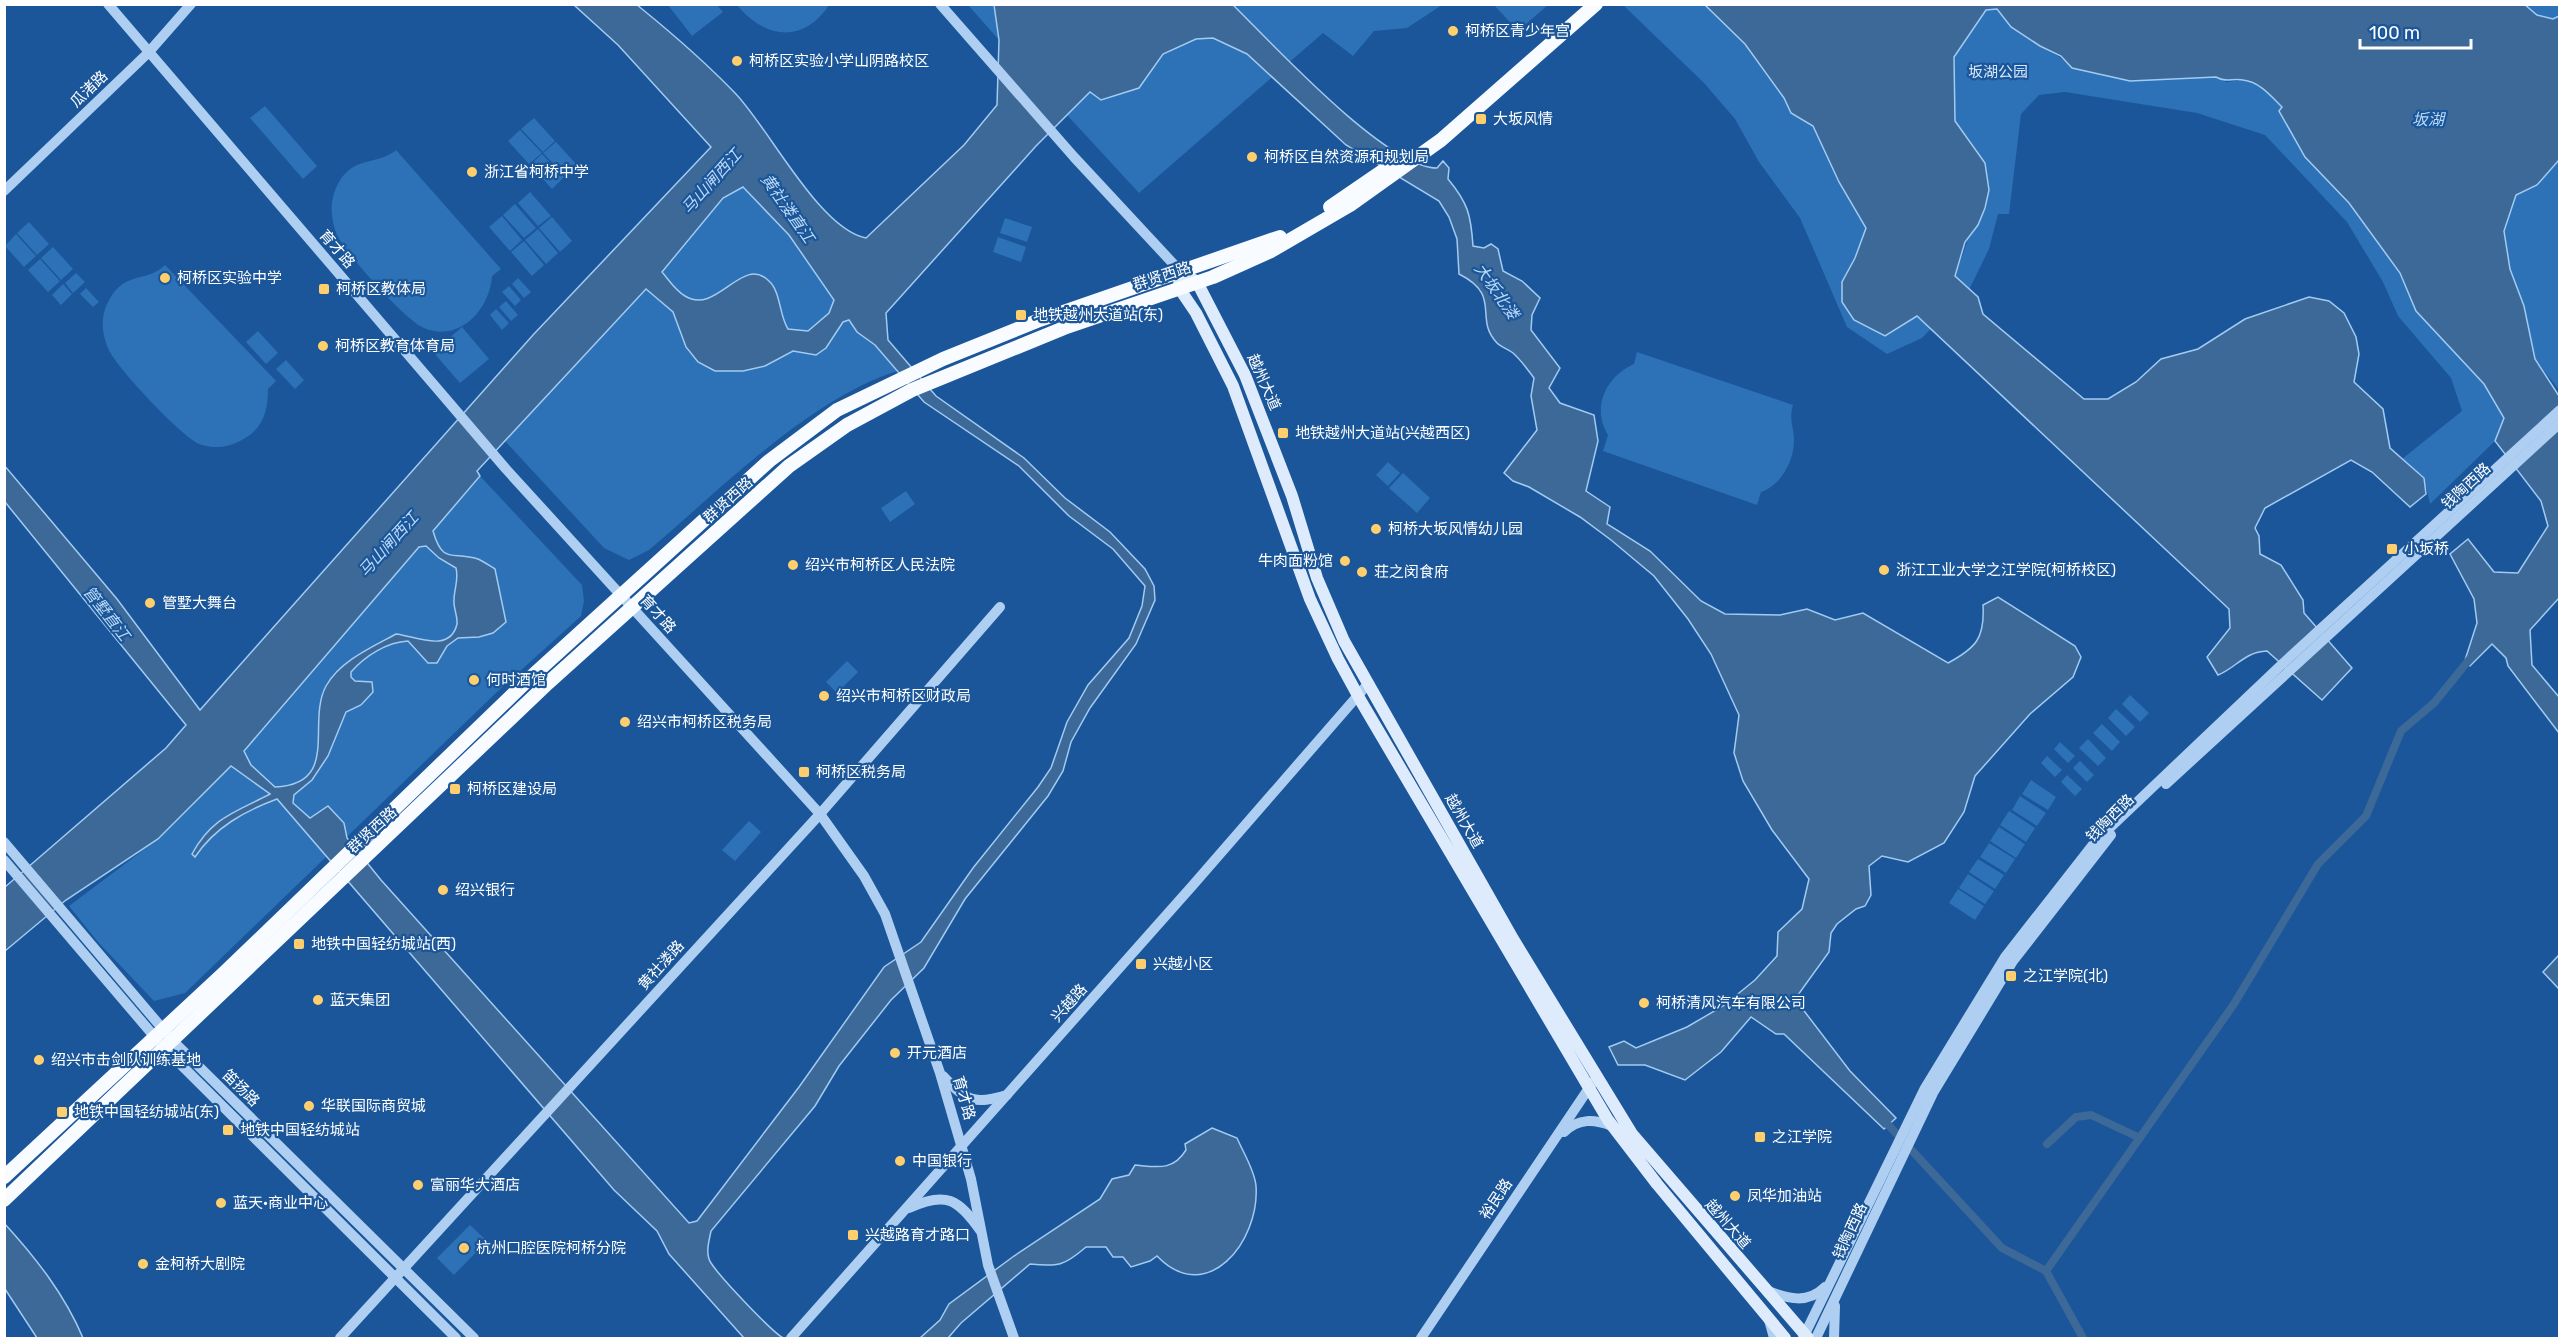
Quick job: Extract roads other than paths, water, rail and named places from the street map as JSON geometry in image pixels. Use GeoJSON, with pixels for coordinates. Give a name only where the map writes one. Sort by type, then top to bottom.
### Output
{"type":"FeatureCollection","features":[{"type":"Feature","properties":{"kind":"main road","name":"群贤西路"},"geometry":{"type":"LineString","coordinates":[[1410,158],[1583,4]]}},
{"type":"Feature","properties":{"kind":"main road","name":"群贤西路"},"geometry":{"type":"LineString","coordinates":[[4,1177],[159,1033],[530,678],[769,461],[837,410],[917,372],[1037,321],[1275,240],[1389,172],[1455,128],[1596,4]]}},
{"type":"Feature","properties":{"kind":"main road","name":"群贤西路"},"geometry":{"type":"LineString","coordinates":[[4,1200],[632,607],[789,466],[847,425],[912,390],[1064,327],[1197,282],[1271,251],[1350,205],[1389,172]]}},
{"type":"Feature","properties":{"kind":"main road"},"geometry":{"type":"LineString","coordinates":[[1179,288],[1180,271],[1197,282]]}},
{"type":"Feature","properties":{"kind":"main road","name":"越州大道"},"geometry":{"type":"LineString","coordinates":[[1197,282],[1249,384],[1292,496],[1317,578],[1344,641],[1513,939],[1632,1134],[1808,1337]]}},
{"type":"Feature","properties":{"kind":"main road","name":"越州大道"},"geometry":{"type":"LineString","coordinates":[[1179,288],[1196,313],[1233,386],[1310,599],[1358,696],[1612,1126],[1657,1184],[1785,1338]]}},
{"type":"Feature","properties":{"kind":"street","name":"育才路"},"geometry":{"type":"LineString","coordinates":[[108,4],[506,469],[820,814],[864,876],[885,914],[940,1073],[962,1145],[990,1270],[1000,1304],[1014,1338]]}},
{"type":"Feature","properties":{"kind":"street","name":"瓜渚路"},"geometry":{"type":"LineString","coordinates":[[4,191],[148,53],[191,4]]}},
{"type":"Feature","properties":{"kind":"street"},"geometry":{"type":"LineString","coordinates":[[940,4],[1074,157],[1180,271]]}},
{"type":"Feature","properties":{"kind":"street"},"geometry":{"type":"LineString","coordinates":[[2490,478],[2559,410]]}},
{"type":"Feature","properties":{"kind":"street","name":"钱陶西路"},"geometry":{"type":"LineString","coordinates":[[1808,1337],[1831,1280],[1908,1133],[1925,1088],[2005,957],[2095,842],[2490,478],[2559,423]]}},
{"type":"Feature","properties":{"kind":"street","name":"黄社溇路"},"geometry":{"type":"LineString","coordinates":[[340,1338],[405,1270],[820,814],[1000,607]]}},
{"type":"Feature","properties":{"kind":"street","name":"兴越路"},"geometry":{"type":"LineString","coordinates":[[791,1338],[1367,685]]}},
{"type":"Feature","properties":{"kind":"street","name":"笛扬路"},"geometry":{"type":"LineString","coordinates":[[4,842],[8,858],[58,924],[159,1033]]}},
{"type":"Feature","properties":{"kind":"street","name":"笛扬路"},"geometry":{"type":"LineString","coordinates":[[8,858],[68,916],[169,1045],[395,1280],[456,1338]]}},
{"type":"Feature","properties":{"kind":"street","name":"笛扬路"},"geometry":{"type":"LineString","coordinates":[[169,1045],[474,1338]]}},
{"type":"Feature","properties":{"kind":"street"},"geometry":{"type":"LineString","coordinates":[[940,1073],[957,1091],[973,1101],[989,1101],[1007,1095]]}},
{"type":"Feature","properties":{"kind":"street","name":"裕民路"},"geometry":{"type":"LineString","coordinates":[[1421,1338],[1597,1077]]}},
{"type":"Feature","properties":{"kind":"street"},"geometry":{"type":"LineString","coordinates":[[1549,1147],[1572,1124],[1591,1120],[1612,1126]]}},
{"type":"Feature","properties":{"kind":"street","name":"钱陶西路"},"geometry":{"type":"LineString","coordinates":[[1808,1337],[1836,1297],[1900,1149]]}},
{"type":"Feature","properties":{"kind":"street"},"geometry":{"type":"LineString","coordinates":[[904,1211],[926,1200],[941,1198],[953,1201],[964,1207],[982,1232]]}},
{"type":"Feature","properties":{"kind":"street"},"geometry":{"type":"LineString","coordinates":[[1767,1291],[1794,1300],[1816,1295],[1831,1280]]}},
{"type":"Feature","properties":{"kind":"street"},"geometry":{"type":"LineString","coordinates":[[1834,1338],[1832,1328],[1836,1297]]}},
{"type":"Feature","properties":{"kind":"street"},"geometry":{"type":"LineString","coordinates":[[1769,1320],[1774,1338]]}},
{"type":"Feature","properties":{"kind":"water","name":"坂湖"},"geometry":{"type":"Polygon","coordinates":[[[2524,4],[2537,15],[2553,19],[2559,16],[2559,160],[2537,185],[2516,195],[2504,231],[2510,269],[2524,306],[2535,359],[2559,396],[2559,598],[2530,630],[2532,665],[2559,697],[2559,733],[2508,666],[2506,658],[2492,644],[2470,666],[2465,660],[2477,623],[2474,599],[2450,554],[2468,539],[2494,572],[2518,573],[2548,526],[2541,501],[2495,441],[2504,418],[2484,384],[2416,311],[2400,273],[2349,203],[2305,157],[2279,111],[2282,107],[2265,90],[2249,81],[2223,80],[2216,77],[2130,81],[2072,68],[2061,56],[2040,46],[2011,27],[1997,9],[1986,10],[1954,57],[1955,121],[1985,163],[1989,190],[1978,225],[1965,242],[1955,276],[1978,297],[1983,314],[2084,399],[2108,399],[2136,382],[2161,359],[2198,349],[2245,319],[2309,297],[2329,301],[2344,313],[2356,337],[2359,354],[2354,382],[2383,409],[2390,448],[2424,478],[2426,494],[2410,507],[2372,472],[2351,460],[2265,508],[2255,528],[2259,536],[2260,554],[2281,565],[2303,600],[2304,613],[2352,668],[2322,700],[2267,651],[2252,654],[2218,675],[2207,657],[2230,628],[2229,609],[1917,316],[1885,336],[1854,320],[1842,302],[1842,282],[1855,258],[1866,228],[1839,182],[1813,126],[1791,113],[1784,98],[1745,44],[1705,5],[2524,4]]]}},
{"type":"Feature","properties":{"kind":"water"},"geometry":{"type":"Polygon","coordinates":[[[574,5],[637,5],[690,50],[735,93],[796,175],[830,216],[848,231],[866,238],[964,145],[997,105],[999,40],[994,5],[1233,5],[1330,101],[1389,148],[1415,163],[1437,168],[1443,161],[1449,168],[1448,179],[1460,195],[1467,210],[1473,246],[1484,248],[1491,244],[1498,249],[1503,271],[1522,281],[1540,298],[1532,315],[1531,330],[1560,368],[1549,388],[1560,403],[1594,415],[1598,441],[1586,491],[1610,507],[1607,524],[1650,551],[1701,601],[1725,614],[1780,615],[1807,609],[1835,620],[1863,613],[1948,663],[1966,652],[1977,641],[1982,626],[1983,605],[1998,597],[2075,646],[2081,657],[2073,677],[2030,714],[1975,776],[1964,812],[1944,843],[1908,862],[1882,856],[1869,866],[1871,895],[1865,906],[1856,909],[1837,924],[1831,933],[1829,952],[1795,999],[1850,1071],[1896,1118],[1884,1129],[1784,1034],[1776,1034],[1751,1017],[1721,1052],[1685,1080],[1645,1065],[1618,1065],[1609,1047],[1624,1041],[1636,1048],[1687,1027],[1723,1006],[1755,980],[1777,956],[1778,932],[1802,909],[1809,879],[1772,830],[1743,781],[1734,753],[1739,715],[1711,654],[1688,619],[1654,576],[1611,540],[1580,517],[1529,487],[1513,481],[1504,473],[1537,430],[1531,396],[1534,378],[1516,356],[1499,344],[1490,334],[1486,307],[1480,291],[1472,282],[1459,274],[1457,239],[1449,217],[1439,201],[1346,145],[1247,54],[1213,38],[1196,39],[1163,54],[1139,88],[1101,100],[1090,92],[1036,146],[886,313],[888,340],[936,396],[1024,458],[1065,498],[1110,532],[1145,569],[1154,586],[1155,600],[1136,644],[1090,708],[1071,742],[1063,771],[1048,796],[965,899],[924,968],[891,1000],[839,1066],[815,1106],[711,1231],[708,1252],[711,1263],[746,1303],[783,1338],[744,1338],[669,1254],[657,1231],[614,1190],[277,799],[231,821],[203,846],[195,857],[192,854],[208,832],[226,817],[270,794],[231,766],[158,839],[66,900],[5,951],[5,887],[166,748],[186,725],[5,502],[4,465],[117,599],[200,710],[533,335],[711,147],[618,45],[574,5]],[[743,187],[723,198],[662,272],[681,294],[697,300],[719,293],[739,279],[749,275],[759,275],[769,281],[776,291],[788,329],[808,331],[829,313],[834,300],[789,235],[743,187]],[[646,289],[477,471],[480,476],[433,531],[440,549],[445,553],[478,559],[495,569],[506,622],[493,633],[479,637],[458,638],[447,646],[437,663],[428,663],[408,641],[384,647],[363,661],[351,672],[351,677],[355,681],[372,682],[373,692],[361,705],[346,712],[328,756],[312,780],[294,795],[293,803],[310,818],[328,806],[344,823],[347,838],[381,880],[689,1223],[697,1221],[799,1087],[884,967],[921,942],[973,868],[1038,787],[1051,768],[1067,722],[1088,685],[1129,638],[1142,606],[1145,586],[1113,549],[1069,516],[1019,466],[924,402],[875,345],[857,332],[849,320],[843,322],[826,348],[816,355],[793,351],[765,366],[743,371],[715,371],[698,362],[686,347],[673,312],[646,289]],[[426,546],[419,547],[244,751],[251,765],[275,787],[295,783],[308,775],[315,763],[321,701],[326,686],[339,669],[396,634],[422,640],[440,641],[453,633],[457,624],[454,603],[456,568],[439,558],[426,546]]]}},
{"type":"Feature","properties":{"kind":"water"},"geometry":{"type":"Polygon","coordinates":[[[2559,955],[2559,989],[2543,972],[2559,955]]]}},
{"type":"Feature","properties":{"kind":"water"},"geometry":{"type":"Polygon","coordinates":[[[1212,1128],[1237,1138],[1251,1168],[1256,1186],[1255,1207],[1249,1227],[1240,1246],[1227,1261],[1211,1271],[1194,1275],[1176,1270],[1157,1256],[1150,1261],[1131,1267],[1123,1257],[1113,1257],[1106,1247],[1086,1247],[1060,1264],[1030,1264],[961,1323],[948,1338],[920,1338],[940,1320],[949,1304],[1014,1256],[1100,1199],[1112,1179],[1129,1175],[1135,1165],[1158,1167],[1170,1165],[1186,1150],[1185,1144],[1212,1128]]]}},
{"type":"Feature","properties":{"kind":"water"},"geometry":{"type":"Polygon","coordinates":[[[4,1223],[49,1278],[68,1307],[83,1338],[37,1338],[5,1289],[4,1223]]]}},
{"type":"Feature","properties":{"kind":"waterway"},"geometry":{"type":"LineString","coordinates":[[2046,1271],[2234,1004],[2318,864],[2366,816],[2401,731],[2434,703],[2473,655]]}},
{"type":"Feature","properties":{"kind":"waterway"},"geometry":{"type":"LineString","coordinates":[[2047,1144],[2076,1117],[2091,1115],[2140,1138]]}},
{"type":"Feature","properties":{"kind":"waterway"},"geometry":{"type":"LineString","coordinates":[[1881,1117],[2002,1248],[2046,1271],[2083,1338]]}},
{"type":"Feature","properties":{"kind":"place","name":"柯桥区青少年宫"},"geometry":{"type":"Point","coordinates":[1453,31]}},
{"type":"Feature","properties":{"kind":"place","name":"柯桥区实验小学山阴路校区"},"geometry":{"type":"Point","coordinates":[737,61]}},
{"type":"Feature","properties":{"kind":"place","name":"大坂风情"},"geometry":{"type":"Point","coordinates":[1481,119]}},
{"type":"Feature","properties":{"kind":"place","name":"柯桥区自然资源和规划局"},"geometry":{"type":"Point","coordinates":[1252,157]}},
{"type":"Feature","properties":{"kind":"place","name":"浙江省柯桥中学"},"geometry":{"type":"Point","coordinates":[472,172]}},
{"type":"Feature","properties":{"kind":"place","name":"柯桥区实验中学"},"geometry":{"type":"Point","coordinates":[165,278]}},
{"type":"Feature","properties":{"kind":"place","name":"柯桥区教体局"},"geometry":{"type":"Point","coordinates":[324,289]}},
{"type":"Feature","properties":{"kind":"place","name":"地铁越州大道站(东)"},"geometry":{"type":"Point","coordinates":[1021,315]}},
{"type":"Feature","properties":{"kind":"place","name":"柯桥区教育体育局"},"geometry":{"type":"Point","coordinates":[323,346]}},
{"type":"Feature","properties":{"kind":"place","name":"地铁越州大道站(兴越西区)"},"geometry":{"type":"Point","coordinates":[1283,433]}},
{"type":"Feature","properties":{"kind":"place","name":"柯桥大坂风情幼儿园"},"geometry":{"type":"Point","coordinates":[1376,529]}},
{"type":"Feature","properties":{"kind":"place","name":"小坂桥"},"geometry":{"type":"Point","coordinates":[2392,549]}},
{"type":"Feature","properties":{"kind":"place","name":"牛肉面粉馆"},"geometry":{"type":"Point","coordinates":[1345,561]}},
{"type":"Feature","properties":{"kind":"place","name":"绍兴市柯桥区人民法院"},"geometry":{"type":"Point","coordinates":[793,565]}},
{"type":"Feature","properties":{"kind":"place","name":"浙江工业大学之江学院(柯桥校区)"},"geometry":{"type":"Point","coordinates":[1884,570]}},
{"type":"Feature","properties":{"kind":"place","name":"荘之闵食府"},"geometry":{"type":"Point","coordinates":[1362,572]}},
{"type":"Feature","properties":{"kind":"place","name":"管墅大舞台"},"geometry":{"type":"Point","coordinates":[150,603]}},
{"type":"Feature","properties":{"kind":"place","name":"何时酒馆"},"geometry":{"type":"Point","coordinates":[474,680]}},
{"type":"Feature","properties":{"kind":"place","name":"绍兴市柯桥区财政局"},"geometry":{"type":"Point","coordinates":[824,696]}},
{"type":"Feature","properties":{"kind":"place","name":"绍兴市柯桥区税务局"},"geometry":{"type":"Point","coordinates":[625,722]}},
{"type":"Feature","properties":{"kind":"place","name":"柯桥区税务局"},"geometry":{"type":"Point","coordinates":[804,772]}},
{"type":"Feature","properties":{"kind":"place","name":"柯桥区建设局"},"geometry":{"type":"Point","coordinates":[455,789]}},
{"type":"Feature","properties":{"kind":"place","name":"绍兴银行"},"geometry":{"type":"Point","coordinates":[443,890]}},
{"type":"Feature","properties":{"kind":"place","name":"地铁中国轻纺城站(西)"},"geometry":{"type":"Point","coordinates":[299,944]}},
{"type":"Feature","properties":{"kind":"place","name":"兴越小区"},"geometry":{"type":"Point","coordinates":[1141,964]}},
{"type":"Feature","properties":{"kind":"place","name":"之江学院(北)"},"geometry":{"type":"Point","coordinates":[2011,976]}},
{"type":"Feature","properties":{"kind":"place","name":"蓝天集团"},"geometry":{"type":"Point","coordinates":[318,1000]}},
{"type":"Feature","properties":{"kind":"place","name":"柯桥清风汽车有限公司"},"geometry":{"type":"Point","coordinates":[1644,1003]}},
{"type":"Feature","properties":{"kind":"place","name":"开元酒店"},"geometry":{"type":"Point","coordinates":[895,1053]}},
{"type":"Feature","properties":{"kind":"place","name":"绍兴市击剑队训练基地"},"geometry":{"type":"Point","coordinates":[39,1060]}},
{"type":"Feature","properties":{"kind":"place","name":"华联国际商贸城"},"geometry":{"type":"Point","coordinates":[309,1106]}},
{"type":"Feature","properties":{"kind":"place","name":"地铁中国轻纺城站(东)"},"geometry":{"type":"Point","coordinates":[62,1112]}},
{"type":"Feature","properties":{"kind":"place","name":"地铁中国轻纺城站"},"geometry":{"type":"Point","coordinates":[228,1130]}},
{"type":"Feature","properties":{"kind":"place","name":"之江学院"},"geometry":{"type":"Point","coordinates":[1760,1137]}},
{"type":"Feature","properties":{"kind":"place","name":"中国银行"},"geometry":{"type":"Point","coordinates":[900,1161]}},
{"type":"Feature","properties":{"kind":"place","name":"富丽华大酒店"},"geometry":{"type":"Point","coordinates":[418,1185]}},
{"type":"Feature","properties":{"kind":"place","name":"凤华加油站"},"geometry":{"type":"Point","coordinates":[1735,1196]}},
{"type":"Feature","properties":{"kind":"place","name":"蓝天·商业中心"},"geometry":{"type":"Point","coordinates":[221,1203]}},
{"type":"Feature","properties":{"kind":"place","name":"兴越路育才路口"},"geometry":{"type":"Point","coordinates":[853,1235]}},
{"type":"Feature","properties":{"kind":"place","name":"杭州口腔医院柯桥分院"},"geometry":{"type":"Point","coordinates":[464,1248]}},
{"type":"Feature","properties":{"kind":"place","name":"金柯桥大剧院"},"geometry":{"type":"Point","coordinates":[143,1264]}},
{"type":"Feature","properties":{"kind":"park label","name":"坂湖公园"},"geometry":{"type":"Point","coordinates":[1998,72]}},
{"type":"Feature","properties":{"kind":"water label","name":"马山闸西江"},"geometry":{"type":"Point","coordinates":[711,181]}},
{"type":"Feature","properties":{"kind":"water label","name":"黄社溇直江"},"geometry":{"type":"Point","coordinates":[788,208]}},
{"type":"Feature","properties":{"kind":"water label","name":"大坂北溇"},"geometry":{"type":"Point","coordinates":[1497,291]}},
{"type":"Feature","properties":{"kind":"water label","name":"马山闸西江"},"geometry":{"type":"Point","coordinates":[388,544]}},
{"type":"Feature","properties":{"kind":"water label","name":"管墅直江"},"geometry":{"type":"Point","coordinates":[107,613]}}]}
